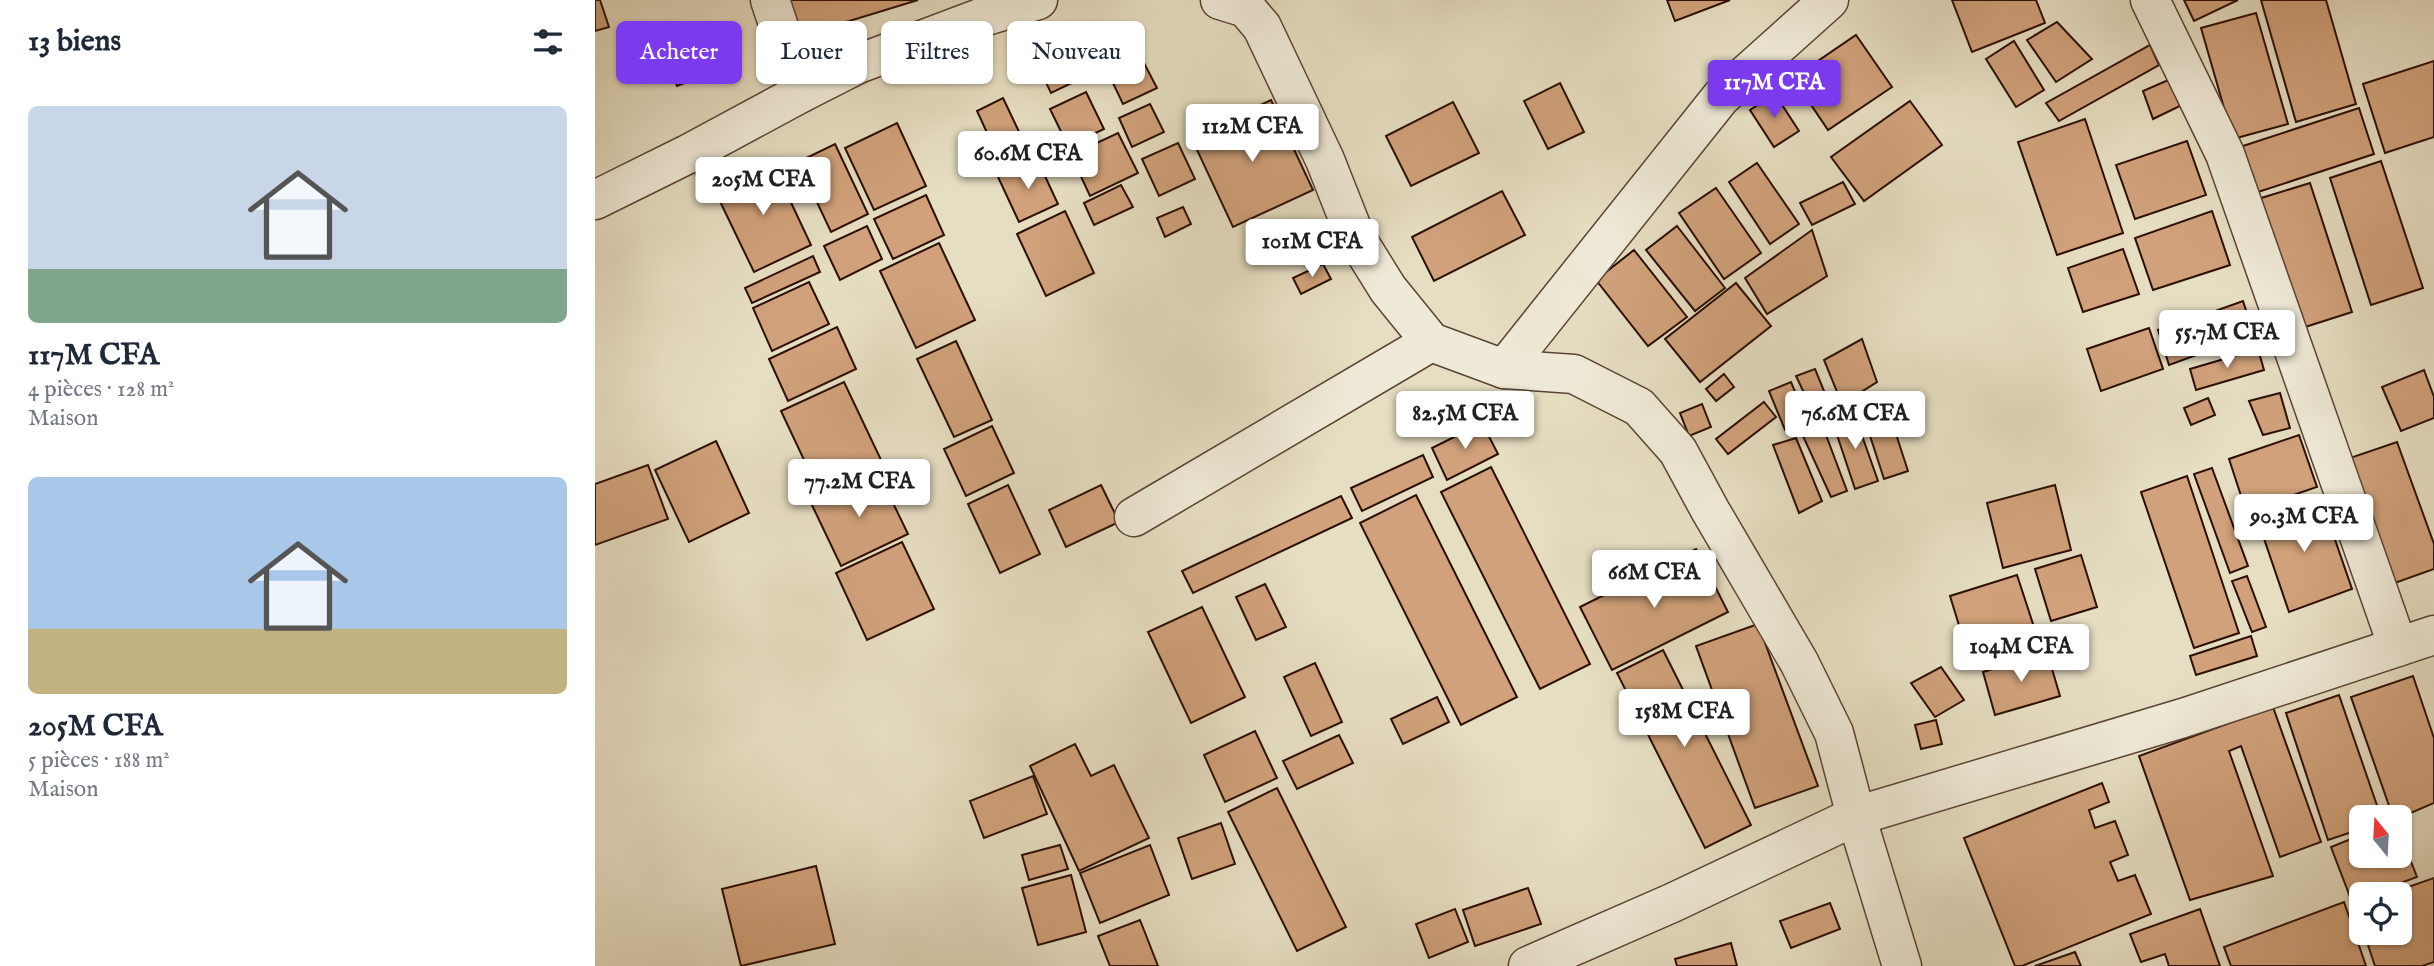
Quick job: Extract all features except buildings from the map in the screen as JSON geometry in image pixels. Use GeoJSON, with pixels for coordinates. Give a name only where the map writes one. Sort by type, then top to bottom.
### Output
{"type":"FeatureCollection","features":[{"type":"Feature","properties":{"kind":"street"},"geometry":{"type":"LineString","coordinates":[[770,0],[801,93]]}},
{"type":"Feature","properties":{"kind":"street"},"geometry":{"type":"LineString","coordinates":[[595,200],[858,64],[979,18],[1038,0]]}},
{"type":"Feature","properties":{"kind":"street"},"geometry":{"type":"LineString","coordinates":[[1504,369],[1721,97],[1829,0]]}},
{"type":"Feature","properties":{"kind":"street"},"geometry":{"type":"LineString","coordinates":[[2150,0],[2225,154],[2398,647]]}},
{"type":"Feature","properties":{"kind":"street"},"geometry":{"type":"LineString","coordinates":[[1237,3],[1262,27],[1325,160],[1355,236],[1388,289],[1431,342],[1504,369],[1574,374],[1639,407],[1678,451],[1799,662],[1833,733],[1902,966]]}},
{"type":"Feature","properties":{"kind":"street"},"geometry":{"type":"LineString","coordinates":[[1134,517],[1431,342]]}},
{"type":"Feature","properties":{"kind":"street"},"geometry":{"type":"LineString","coordinates":[[1528,966],[1672,903],[1856,816],[2183,718],[2434,635]]}}]}
